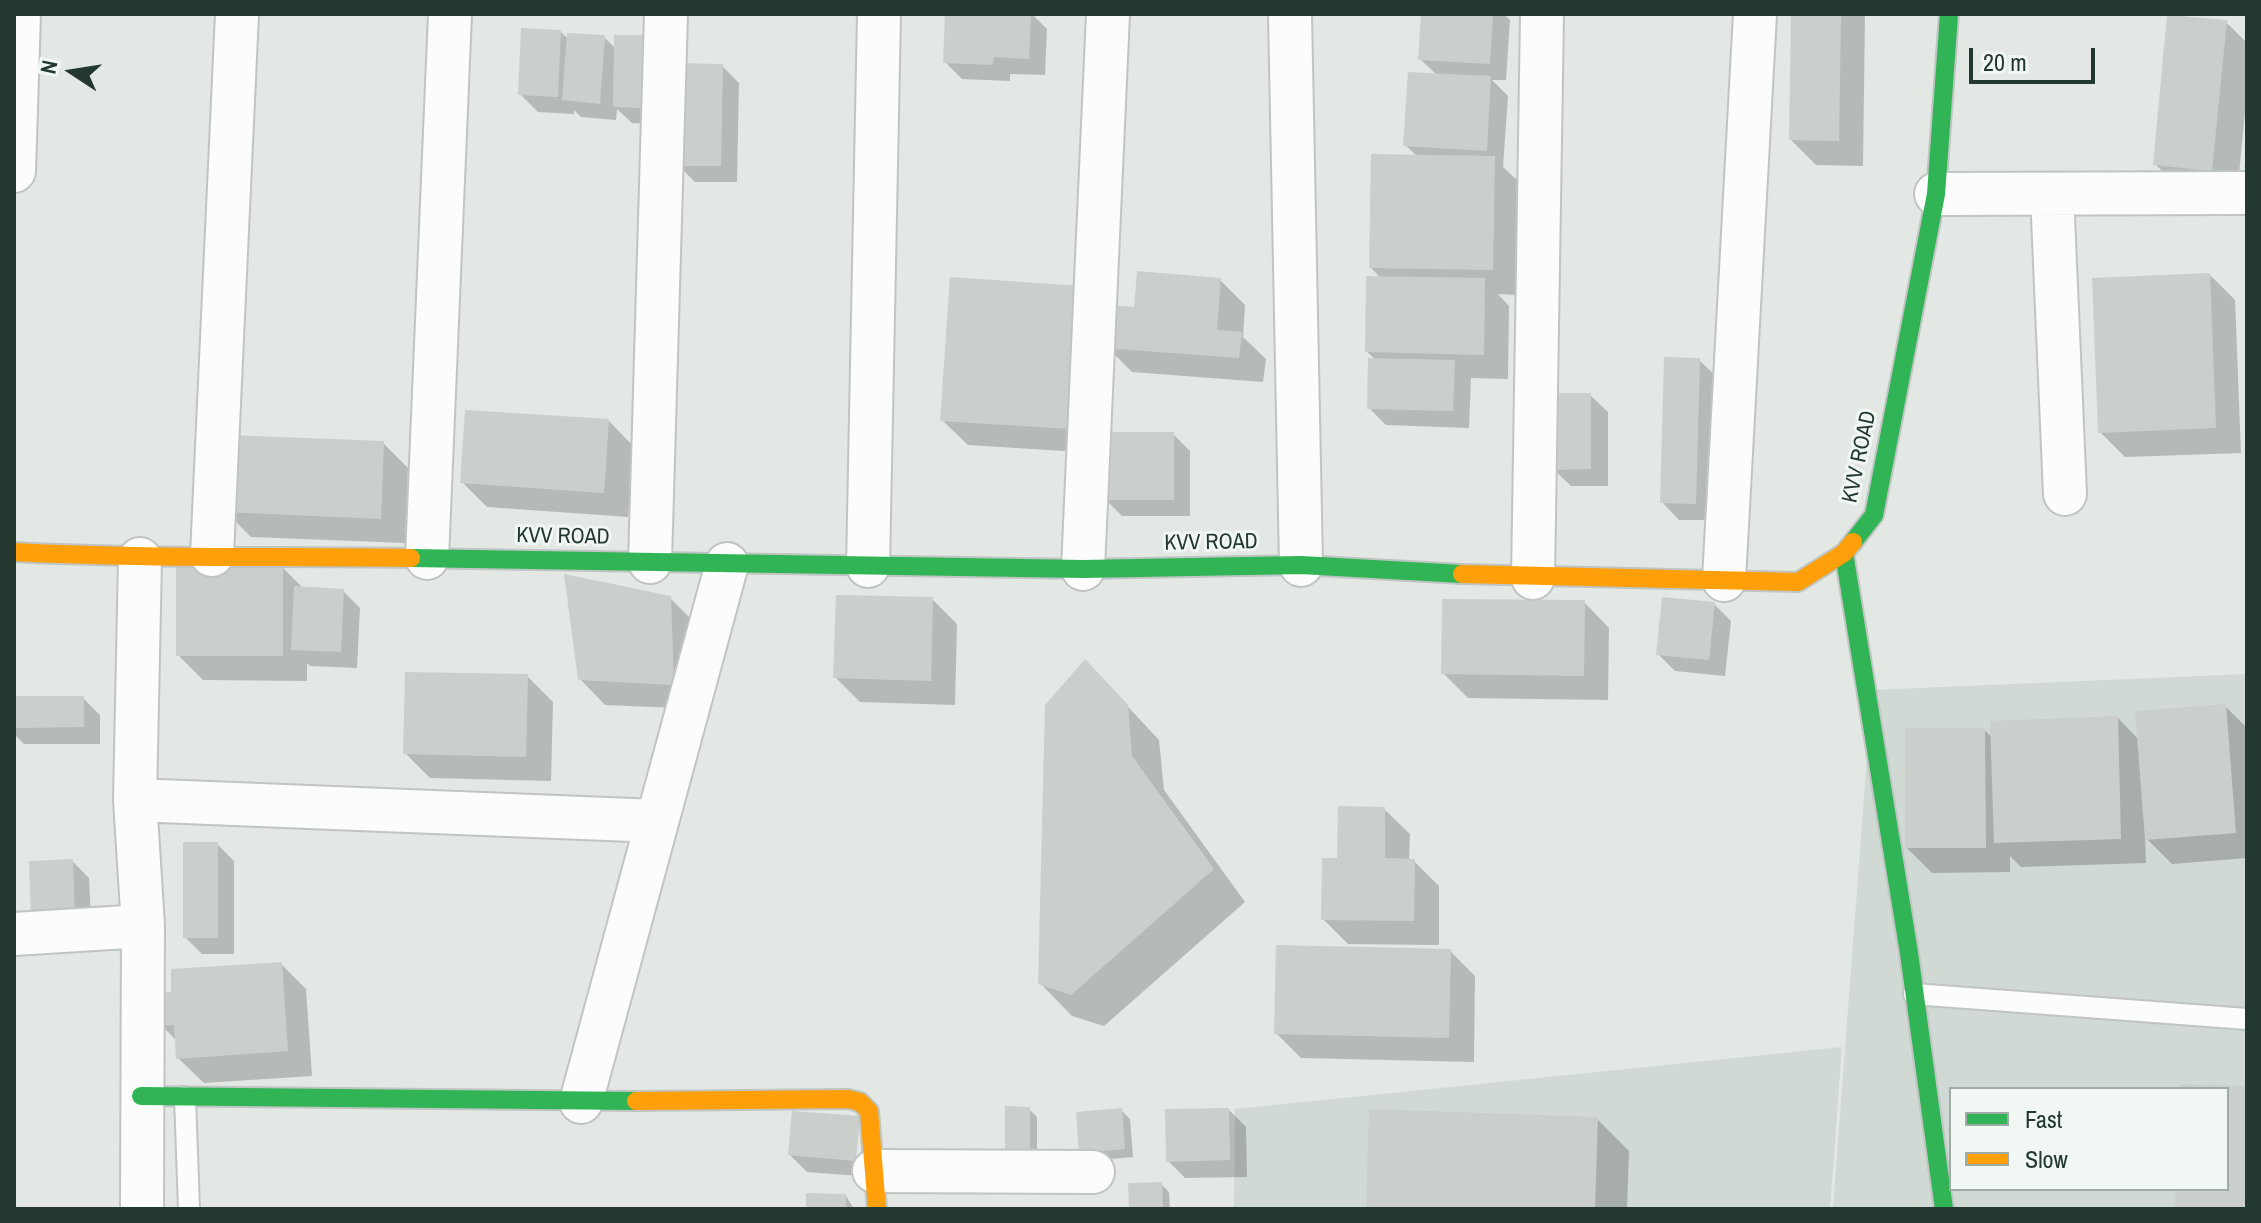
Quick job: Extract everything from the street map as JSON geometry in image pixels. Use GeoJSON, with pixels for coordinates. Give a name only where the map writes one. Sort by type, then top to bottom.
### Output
{"type":"FeatureCollection","features":[{"type":"Feature","properties":{"kind":"main road","name":"KVV ROAD"},"geometry":{"type":"LineString","coordinates":[[14,552],[140,559],[212,555],[1083,569],[1301,565],[1533,578],[1798,582],[1844,553],[1874,515],[1936,194],[1949,14]]}},
{"type":"Feature","properties":{"kind":"main road"},"geometry":{"type":"LineString","coordinates":[[1844,553],[1914,994],[1944,1209]]}},
{"type":"Feature","properties":{"kind":"main road"},"geometry":{"type":"LineString","coordinates":[[141,1096],[581,1102],[848,1099],[860,1102],[869,1111],[876,1190]]}},
{"type":"Feature","properties":{"kind":"street"},"geometry":{"type":"LineString","coordinates":[[14,171],[19,14]]}},
{"type":"Feature","properties":{"kind":"street"},"geometry":{"type":"LineString","coordinates":[[212,555],[237,14]]}},
{"type":"Feature","properties":{"kind":"street"},"geometry":{"type":"LineString","coordinates":[[427,558],[450,14]]}},
{"type":"Feature","properties":{"kind":"street"},"geometry":{"type":"LineString","coordinates":[[650,562],[666,14]]}},
{"type":"Feature","properties":{"kind":"street"},"geometry":{"type":"LineString","coordinates":[[868,566],[879,14]]}},
{"type":"Feature","properties":{"kind":"street"},"geometry":{"type":"LineString","coordinates":[[1083,569],[1108,14]]}},
{"type":"Feature","properties":{"kind":"street"},"geometry":{"type":"LineString","coordinates":[[1290,14],[1301,565]]}},
{"type":"Feature","properties":{"kind":"street"},"geometry":{"type":"LineString","coordinates":[[1533,578],[1542,14]]}},
{"type":"Feature","properties":{"kind":"street"},"geometry":{"type":"LineString","coordinates":[[1724,580],[1755,14]]}},
{"type":"Feature","properties":{"kind":"street"},"geometry":{"type":"LineString","coordinates":[[1936,194],[2247,193]]}},
{"type":"Feature","properties":{"kind":"street"},"geometry":{"type":"LineString","coordinates":[[2052,194],[2065,494]]}},
{"type":"Feature","properties":{"kind":"street"},"geometry":{"type":"LineString","coordinates":[[140,559],[135,800],[143,926],[142,1209]]}},
{"type":"Feature","properties":{"kind":"street"},"geometry":{"type":"LineString","coordinates":[[581,1102],[727,564]]}},
{"type":"Feature","properties":{"kind":"street"},"geometry":{"type":"LineString","coordinates":[[135,800],[657,821]]}},
{"type":"Feature","properties":{"kind":"street"},"geometry":{"type":"LineString","coordinates":[[14,934],[143,926]]}},
{"type":"Feature","properties":{"kind":"street"},"geometry":{"type":"LineString","coordinates":[[876,1190],[1093,1172]]}},
{"type":"Feature","properties":{"kind":"lane"},"geometry":{"type":"LineString","coordinates":[[1914,994],[2247,1019]]}},
{"type":"Feature","properties":{"kind":"lane"},"geometry":{"type":"LineString","coordinates":[[185,1097],[189,1209]]}},
{"type":"Feature","properties":{"kind":"shaded area"},"geometry":{"type":"Polygon","coordinates":[[[2247,674],[2247,1209],[1833,1209],[1872,690],[2247,674]]]}},
{"type":"Feature","properties":{"kind":"shaded area"},"geometry":{"type":"Polygon","coordinates":[[[1842,1047],[1830,1209],[1234,1209],[1235,1109],[1842,1047]]]}},
{"type":"Feature","properties":{"kind":"building"},"geometry":{"type":"Polygon","coordinates":[[[945,14],[1031,14],[1029,59],[994,57],[993,65],[943,63],[945,14]]]}},
{"type":"Feature","properties":{"kind":"building"},"geometry":{"type":"Polygon","coordinates":[[[1421,14],[1493,14],[1490,64],[1418,60],[1421,14]]]}},
{"type":"Feature","properties":{"kind":"building"},"geometry":{"type":"Polygon","coordinates":[[[1791,14],[1841,14],[1839,141],[1789,140],[1791,14]]]}},
{"type":"Feature","properties":{"kind":"building"},"geometry":{"type":"Polygon","coordinates":[[[2167,15],[2227,20],[2212,171],[2153,165],[2167,15]]]}},
{"type":"Feature","properties":{"kind":"building"},"geometry":{"type":"Polygon","coordinates":[[[521,28],[561,30],[558,97],[518,95],[521,28]]]}},
{"type":"Feature","properties":{"kind":"building"},"geometry":{"type":"Polygon","coordinates":[[[567,33],[605,35],[600,104],[562,100],[567,33]]]}},
{"type":"Feature","properties":{"kind":"building"},"geometry":{"type":"Polygon","coordinates":[[[614,35],[644,35],[643,108],[613,107],[614,35]]]}},
{"type":"Feature","properties":{"kind":"building"},"geometry":{"type":"Polygon","coordinates":[[[677,63],[723,64],[721,166],[676,166],[677,63]]]}},
{"type":"Feature","properties":{"kind":"building"},"geometry":{"type":"Polygon","coordinates":[[[1408,72],[1491,76],[1487,151],[1403,146],[1408,72]]]}},
{"type":"Feature","properties":{"kind":"building"},"geometry":{"type":"Polygon","coordinates":[[[1371,154],[1495,156],[1493,270],[1369,268],[1371,154]]]}},
{"type":"Feature","properties":{"kind":"building"},"geometry":{"type":"Polygon","coordinates":[[[1137,271],[1221,278],[1217,330],[1242,332],[1239,358],[1105,348],[1108,305],[1134,307],[1137,271]]]}},
{"type":"Feature","properties":{"kind":"building"},"geometry":{"type":"Polygon","coordinates":[[[2210,273],[2216,428],[2098,433],[2092,278],[2210,273]]]}},
{"type":"Feature","properties":{"kind":"building"},"geometry":{"type":"Polygon","coordinates":[[[1366,276],[1485,278],[1484,355],[1365,352],[1366,276]]]}},
{"type":"Feature","properties":{"kind":"building"},"geometry":{"type":"Polygon","coordinates":[[[950,277],[1081,286],[1072,429],[940,421],[950,277]]]}},
{"type":"Feature","properties":{"kind":"building"},"geometry":{"type":"Polygon","coordinates":[[[1664,357],[1700,358],[1696,504],[1660,503],[1664,357]]]}},
{"type":"Feature","properties":{"kind":"building"},"geometry":{"type":"Polygon","coordinates":[[[1368,358],[1455,360],[1453,411],[1367,409],[1368,358]]]}},
{"type":"Feature","properties":{"kind":"building"},"geometry":{"type":"Polygon","coordinates":[[[1551,393],[1591,393],[1591,469],[1551,470],[1551,393]]]}},
{"type":"Feature","properties":{"kind":"building"},"geometry":{"type":"Polygon","coordinates":[[[465,410],[609,419],[604,493],[460,483],[465,410]]]}},
{"type":"Feature","properties":{"kind":"building"},"geometry":{"type":"Polygon","coordinates":[[[1104,432],[1174,432],[1174,500],[1103,500],[1104,432]]]}},
{"type":"Feature","properties":{"kind":"building"},"geometry":{"type":"Polygon","coordinates":[[[227,435],[384,441],[381,519],[224,512],[227,435]]]}},
{"type":"Feature","properties":{"kind":"building"},"geometry":{"type":"Polygon","coordinates":[[[176,564],[283,565],[283,656],[176,656],[176,564]]]}},
{"type":"Feature","properties":{"kind":"building"},"geometry":{"type":"Polygon","coordinates":[[[564,574],[671,596],[674,685],[578,680],[564,574]]]}},
{"type":"Feature","properties":{"kind":"building"},"geometry":{"type":"Polygon","coordinates":[[[294,586],[344,589],[341,652],[291,650],[294,586]]]}},
{"type":"Feature","properties":{"kind":"building"},"geometry":{"type":"Polygon","coordinates":[[[836,595],[933,597],[931,681],[833,678],[836,595]]]}},
{"type":"Feature","properties":{"kind":"building"},"geometry":{"type":"Polygon","coordinates":[[[1662,597],[1715,602],[1709,660],[1656,655],[1662,597]]]}},
{"type":"Feature","properties":{"kind":"building"},"geometry":{"type":"Polygon","coordinates":[[[1442,599],[1585,600],[1584,676],[1441,674],[1442,599]]]}},
{"type":"Feature","properties":{"kind":"building"},"geometry":{"type":"Polygon","coordinates":[[[1085,659],[1128,705],[1132,756],[1214,869],[1071,995],[1038,984],[1045,705],[1085,659]]]}},
{"type":"Feature","properties":{"kind":"building"},"geometry":{"type":"Polygon","coordinates":[[[405,672],[528,674],[526,757],[403,754],[405,672]]]}},
{"type":"Feature","properties":{"kind":"building"},"geometry":{"type":"Polygon","coordinates":[[[14,696],[84,696],[84,727],[14,728],[14,696]]]}},
{"type":"Feature","properties":{"kind":"building"},"geometry":{"type":"Polygon","coordinates":[[[2226,704],[2236,833],[2145,840],[2135,711],[2226,704]]]}},
{"type":"Feature","properties":{"kind":"building"},"geometry":{"type":"Polygon","coordinates":[[[2118,716],[2121,839],[1994,843],[1990,721],[2118,716]]]}},
{"type":"Feature","properties":{"kind":"building"},"geometry":{"type":"Polygon","coordinates":[[[1905,728],[1985,728],[1986,848],[1905,848],[1905,728]]]}},
{"type":"Feature","properties":{"kind":"building"},"geometry":{"type":"Polygon","coordinates":[[[1338,806],[1385,807],[1385,858],[1415,859],[1414,921],[1321,920],[1322,858],[1337,858],[1338,806]]]}},
{"type":"Feature","properties":{"kind":"building"},"geometry":{"type":"Polygon","coordinates":[[[183,842],[218,842],[218,938],[183,938],[183,842]]]}},
{"type":"Feature","properties":{"kind":"building"},"geometry":{"type":"Polygon","coordinates":[[[73,859],[75,919],[31,921],[29,861],[73,859]]]}},
{"type":"Feature","properties":{"kind":"building"},"geometry":{"type":"Polygon","coordinates":[[[1276,945],[1451,949],[1449,1038],[1274,1034],[1276,945]]]}},
{"type":"Feature","properties":{"kind":"building"},"geometry":{"type":"Polygon","coordinates":[[[282,962],[288,1051],[176,1059],[174,1025],[159,1026],[157,993],[171,992],[171,969],[282,962]]]}},
{"type":"Feature","properties":{"kind":"building"},"geometry":{"type":"Polygon","coordinates":[[[2180,1084],[2247,1086],[2247,1209],[2175,1209],[2176,1191],[2229,1191],[2229,1087],[2179,1087],[2180,1084]]]}},
{"type":"Feature","properties":{"kind":"building"},"geometry":{"type":"Polygon","coordinates":[[[1005,1106],[1030,1107],[1030,1152],[1005,1152],[1005,1106]]]}},
{"type":"Feature","properties":{"kind":"building"},"geometry":{"type":"Polygon","coordinates":[[[1122,1108],[1125,1149],[1079,1153],[1076,1112],[1122,1108]]]}},
{"type":"Feature","properties":{"kind":"building"},"geometry":{"type":"Polygon","coordinates":[[[1229,1108],[1230,1160],[1166,1162],[1165,1109],[1229,1108]]]}},
{"type":"Feature","properties":{"kind":"building"},"geometry":{"type":"Polygon","coordinates":[[[1369,1109],[1598,1117],[1595,1209],[1366,1209],[1369,1109]]]}},
{"type":"Feature","properties":{"kind":"building"},"geometry":{"type":"Polygon","coordinates":[[[792,1111],[860,1116],[856,1161],[788,1155],[792,1111]]]}},
{"type":"Feature","properties":{"kind":"building"},"geometry":{"type":"Polygon","coordinates":[[[1162,1182],[1163,1209],[1129,1209],[1128,1183],[1162,1182]]]}},
{"type":"Feature","properties":{"kind":"building"},"geometry":{"type":"Polygon","coordinates":[[[806,1193],[846,1194],[846,1209],[806,1209],[806,1193]]]}},
{"type":"Feature","properties":{"kind":"traffic: fast"},"geometry":{"type":"LineString","coordinates":[[1853,542],[1874,515],[1936,194],[1949,14]]}},
{"type":"Feature","properties":{"kind":"traffic: fast"},"geometry":{"type":"LineString","coordinates":[[1844,553],[1909,953],[1944,1209]]}},
{"type":"Feature","properties":{"kind":"traffic: fast"},"geometry":{"type":"LineString","coordinates":[[411,558],[1083,569],[1301,565],[1462,574]]}},
{"type":"Feature","properties":{"kind":"traffic: fast"},"geometry":{"type":"LineString","coordinates":[[141,1096],[636,1101]]}},
{"type":"Feature","properties":{"kind":"traffic: slow"},"geometry":{"type":"LineString","coordinates":[[1462,574],[1798,582],[1844,553],[1853,542]]}},
{"type":"Feature","properties":{"kind":"traffic: slow"},"geometry":{"type":"LineString","coordinates":[[14,552],[411,558]]}},
{"type":"Feature","properties":{"kind":"traffic: slow"},"geometry":{"type":"LineString","coordinates":[[636,1101],[848,1099],[860,1102],[869,1111],[877,1209]]}}]}
